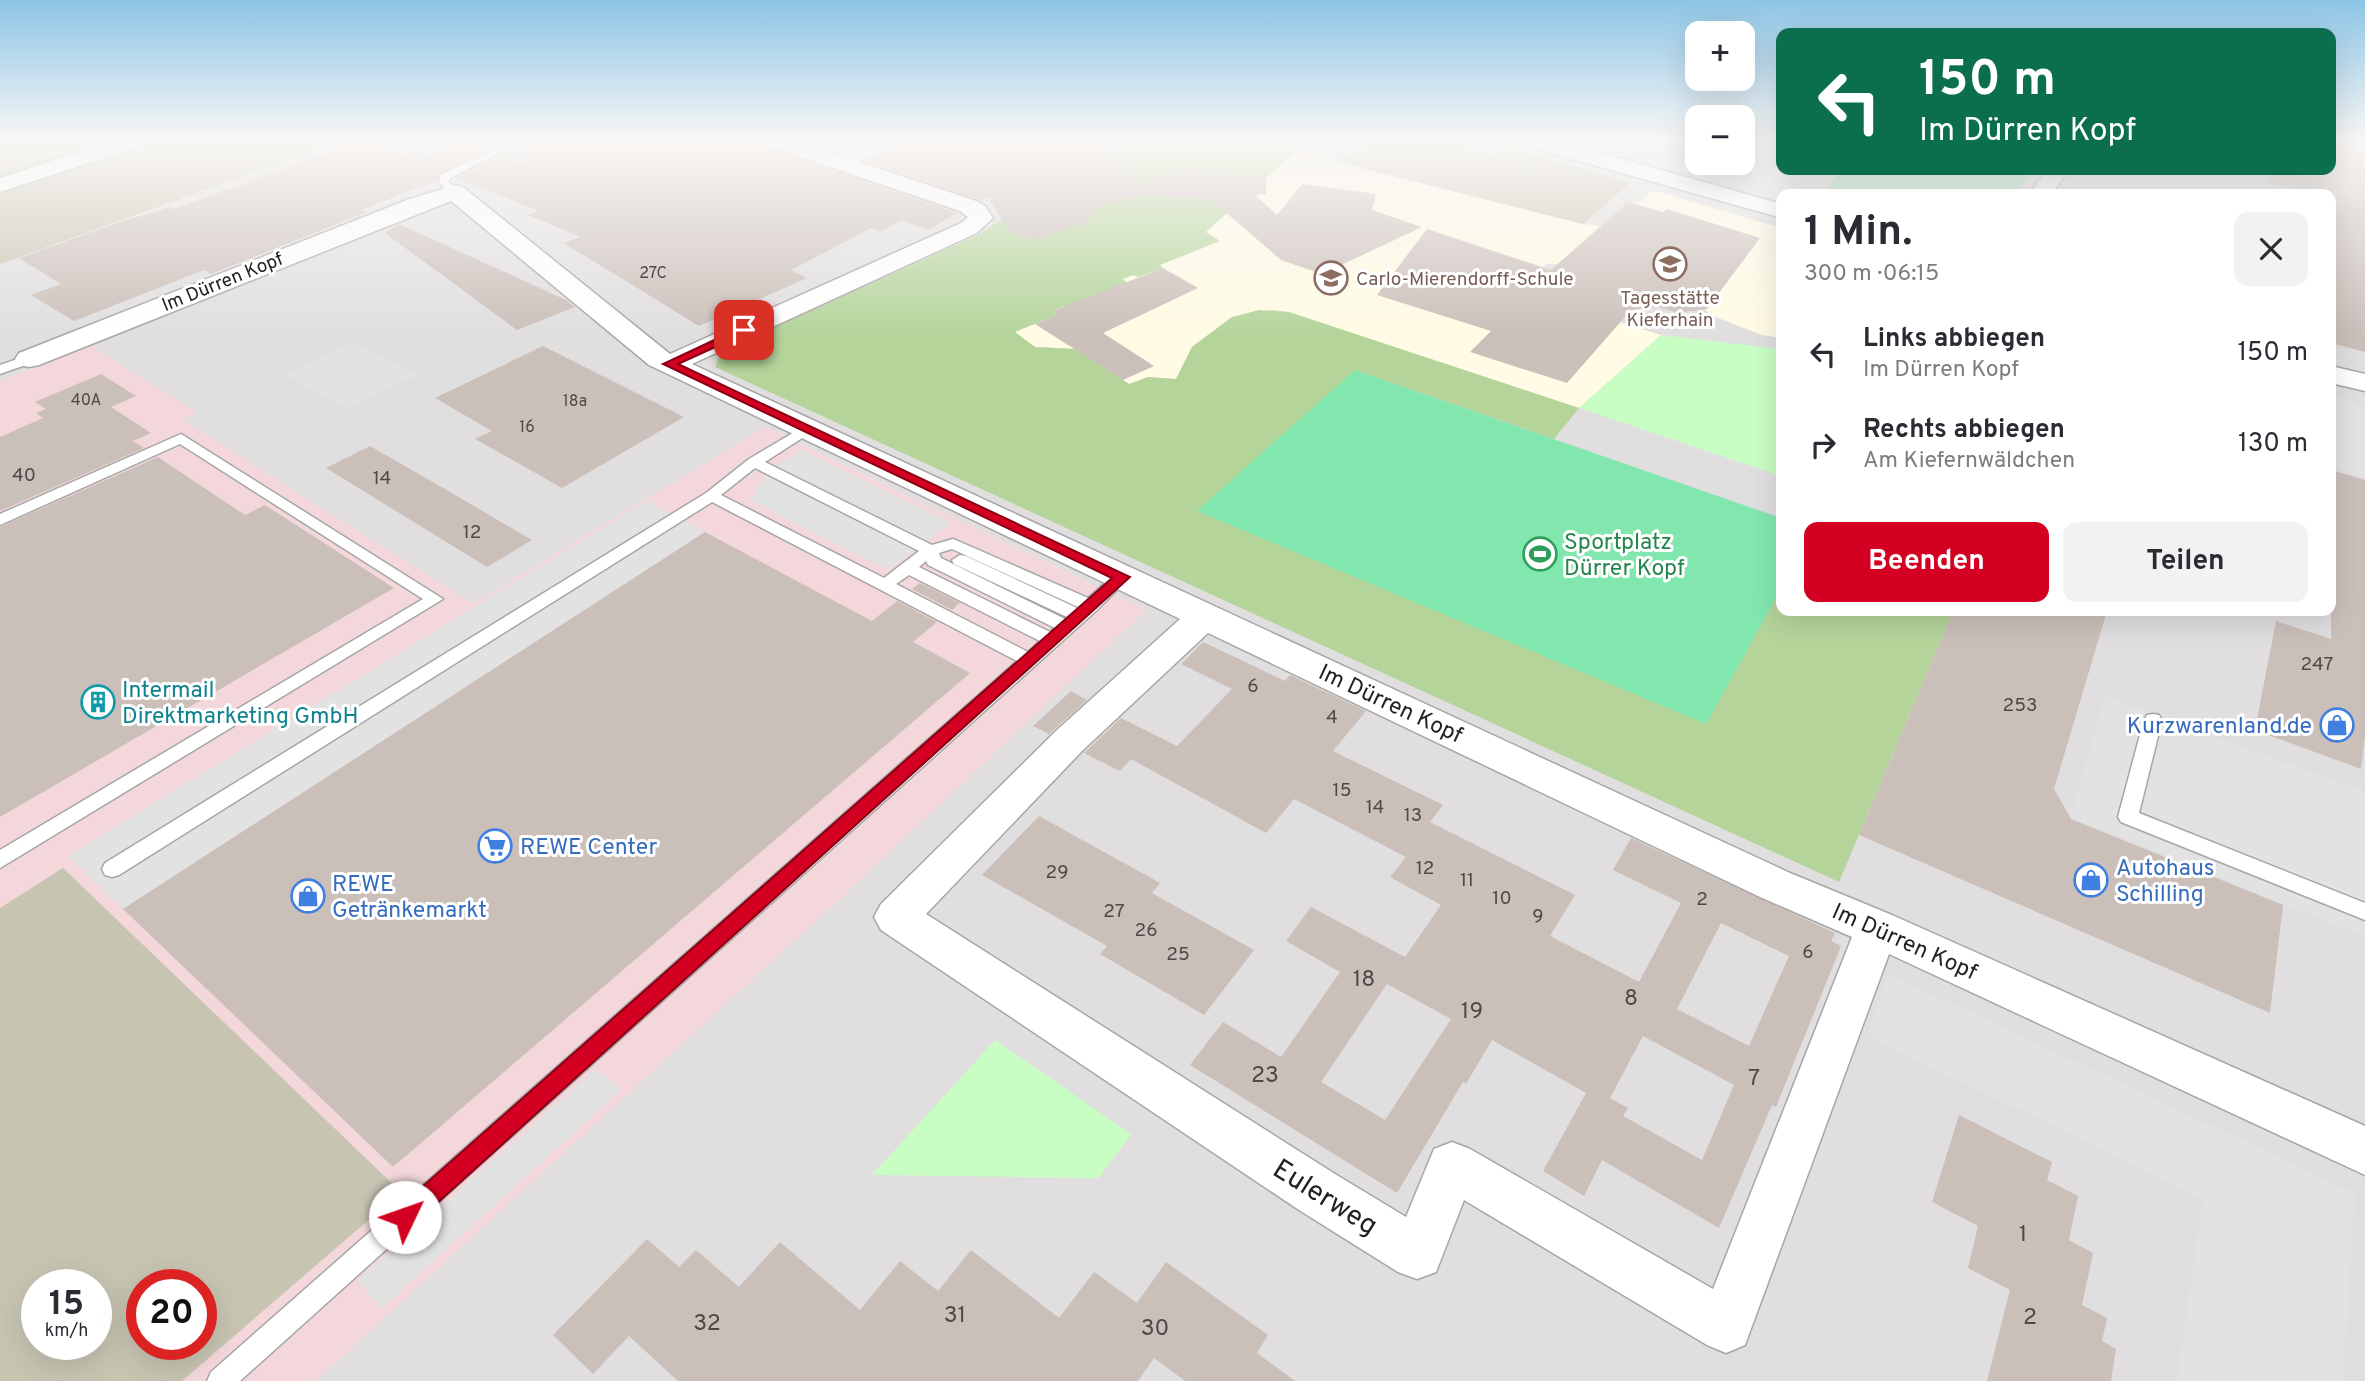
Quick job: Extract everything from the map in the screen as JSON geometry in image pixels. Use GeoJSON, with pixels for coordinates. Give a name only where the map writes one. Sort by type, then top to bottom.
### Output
{"type":"FeatureCollection","features":[{"type":"Feature","properties":{"kind":"street","name":"Im Dürren Kopf"},"geometry":{"type":"LineString","coordinates":[[30,359],[411,206]]}},
{"type":"Feature","properties":{"kind":"street","name":"Im Dürren Kopf"},"geometry":{"type":"LineString","coordinates":[[481,206],[637,344],[669,364],[1776,885],[1878,928],[2365,1151]]}},
{"type":"Feature","properties":{"kind":"street"},"geometry":{"type":"LineString","coordinates":[[669,364],[973,226],[980,221],[981,216],[969,206]]}},
{"type":"Feature","properties":{"kind":"street"},"geometry":{"type":"LineString","coordinates":[[2336,375],[2365,383]]}},
{"type":"Feature","properties":{"kind":"street","name":"Eulerweg"},"geometry":{"type":"LineString","coordinates":[[1205,616],[1070,740],[896,917],[1305,1184],[1417,1253],[1452,1166],[1726,1325],[1878,928]]}},
{"type":"Feature","properties":{"kind":"lane"},"geometry":{"type":"LineString","coordinates":[[0,370],[30,359]]}},
{"type":"Feature","properties":{"kind":"lane"},"geometry":{"type":"LineString","coordinates":[[112,869],[711,496],[754,462],[808,428]]}},
{"type":"Feature","properties":{"kind":"lane"},"geometry":{"type":"LineString","coordinates":[[0,520],[181,438],[435,599],[0,860]]}},
{"type":"Feature","properties":{"kind":"lane"},"geometry":{"type":"LineString","coordinates":[[754,462],[930,550],[934,561],[1072,622]]}},
{"type":"Feature","properties":{"kind":"lane"},"geometry":{"type":"LineString","coordinates":[[711,496],[1030,660]]}},
{"type":"Feature","properties":{"kind":"lane"},"geometry":{"type":"LineString","coordinates":[[885,585],[930,550],[953,544],[1072,622]]}},
{"type":"Feature","properties":{"kind":"lane"},"geometry":{"type":"LineString","coordinates":[[908,568],[1072,622]]}},
{"type":"Feature","properties":{"kind":"lane"},"geometry":{"type":"LineString","coordinates":[[220,1381],[1122,577]]}},
{"type":"Feature","properties":{"kind":"lane"},"geometry":{"type":"LineString","coordinates":[[2153,720],[2128,817],[2365,912]]}},
{"type":"Feature","properties":{"kind":"shaded area"},"geometry":{"type":"Polygon","coordinates":[[[0,206],[159,206],[0,264],[0,206]]]}},
{"type":"Feature","properties":{"kind":"shaded area"},"geometry":{"type":"Polygon","coordinates":[[[159,206],[1776,206],[1776,616],[2336,616],[2336,206],[2365,206],[2365,1381],[316,1381],[841,898],[1146,610],[765,427],[473,604],[183,420],[198,413],[90,345],[0,381],[0,264],[159,206]]]}},
{"type":"Feature","properties":{"kind":"shaded area","name":"Carlo-Mierendorff-Schule"},"geometry":{"type":"Polygon","coordinates":[[[1021,206],[1513,206],[1583,224],[1609,227],[1633,206],[1708,206],[1776,227],[1776,337],[1762,335],[1713,316],[1699,305],[1693,311],[1677,313],[1658,307],[1634,310],[1610,303],[1558,264],[1546,264],[1528,294],[1661,335],[1579,408],[1289,312],[1273,310],[1232,317],[1192,347],[1176,379],[1148,377],[1129,384],[1075,349],[1035,347],[1014,332],[893,273],[980,234],[1021,206]]]}},
{"type":"Feature","properties":{"kind":"shaded area"},"geometry":{"type":"Polygon","coordinates":[[[1514,206],[1603,206],[1583,224],[1514,206]]]}},
{"type":"Feature","properties":{"kind":"shaded area"},"geometry":{"type":"Polygon","coordinates":[[[356,342],[419,375],[345,408],[284,374],[356,342]]]}},
{"type":"Feature","properties":{"kind":"shaded area"},"geometry":{"type":"Polygon","coordinates":[[[90,345],[198,413],[183,420],[473,604],[765,427],[1146,610],[841,898],[316,1381],[0,1381],[0,381],[90,345]]]}},
{"type":"Feature","properties":{"kind":"shaded area"},"geometry":{"type":"Polygon","coordinates":[[[2336,396],[2365,405],[2365,478],[2336,469],[2336,396]]]}},
{"type":"Feature","properties":{"kind":"shaded area"},"geometry":{"type":"Polygon","coordinates":[[[802,450],[951,523],[889,570],[750,500],[770,470],[802,450]]]}},
{"type":"Feature","properties":{"kind":"shaded area"},"geometry":{"type":"Polygon","coordinates":[[[647,501],[705,532],[123,909],[68,856],[647,501]]]}},
{"type":"Feature","properties":{"kind":"shaded area"},"geometry":{"type":"Polygon","coordinates":[[[2105,696],[2365,792],[2365,937],[2070,817],[2105,696]]]}},
{"type":"Feature","properties":{"kind":"shaded area"},"geometry":{"type":"Polygon","coordinates":[[[63,868],[401,1192],[217,1351],[217,1269],[126,1269],[126,1360],[206,1360],[182,1381],[0,1381],[0,908],[63,868]]]}},
{"type":"Feature","properties":{"kind":"shaded area"},"geometry":{"type":"Polygon","coordinates":[[[1889,974],[2355,1193],[2343,1381],[2177,1381],[2203,1200],[1867,1035],[1889,974]]]}},
{"type":"Feature","properties":{"kind":"shaded area"},"geometry":{"type":"Polygon","coordinates":[[[596,1069],[621,1090],[382,1308],[357,1281],[596,1069]]]}},
{"type":"Feature","properties":{"kind":"green space"},"geometry":{"type":"Polygon","coordinates":[[[997,206],[1234,206],[1206,232],[1220,241],[1160,265],[1163,268],[1123,279],[1127,283],[1070,310],[1064,306],[1052,311],[1057,315],[1015,332],[1035,347],[1075,349],[1129,384],[1148,377],[1176,379],[1192,347],[1232,317],[1259,310],[1289,312],[1579,408],[1554,439],[1355,370],[1705,724],[1776,598],[1776,616],[1951,616],[1839,882],[715,367],[722,351],[980,234],[1011,212],[997,206]]]}},
{"type":"Feature","properties":{"kind":"green space"},"geometry":{"type":"Polygon","coordinates":[[[1661,335],[1776,348],[1776,474],[1579,408],[1661,335]]]}},
{"type":"Feature","properties":{"kind":"green space","name":"Sportplatz Dürrer Kopf"},"geometry":{"type":"Polygon","coordinates":[[[1355,370],[1776,516],[1776,598],[1706,724],[1197,511],[1355,370]]]}},
{"type":"Feature","properties":{"kind":"green space"},"geometry":{"type":"Polygon","coordinates":[[[995,1040],[1131,1134],[1099,1178],[872,1175],[995,1040]]]}},
{"type":"Feature","properties":{"kind":"building"},"geometry":{"type":"Polygon","coordinates":[[[181,206],[370,206],[361,210],[366,212],[352,218],[211,274],[204,270],[74,321],[31,295],[61,284],[19,258],[117,223],[170,207],[174,209],[181,206]]]}},
{"type":"Feature","properties":{"kind":"building"},"geometry":{"type":"Polygon","coordinates":[[[527,206],[939,206],[958,213],[928,230],[901,220],[881,232],[871,228],[791,270],[807,278],[699,326],[564,243],[580,237],[528,215],[538,211],[527,206]]]}},
{"type":"Feature","properties":{"kind":"building"},"geometry":{"type":"Polygon","coordinates":[[[994,206],[1101,206],[1085,222],[1036,241],[1010,232],[994,206]]]}},
{"type":"Feature","properties":{"kind":"building"},"geometry":{"type":"Polygon","coordinates":[[[1219,206],[1268,206],[1277,215],[1284,206],[1373,206],[1372,210],[1422,227],[1322,274],[1281,260],[1219,206]]]}},
{"type":"Feature","properties":{"kind":"building"},"geometry":{"type":"Polygon","coordinates":[[[1623,206],[1644,206],[1663,212],[1667,209],[1760,238],[1707,309],[1677,313],[1658,307],[1631,310],[1567,383],[1470,352],[1491,331],[1377,295],[1427,229],[1551,270],[1623,206]]]}},
{"type":"Feature","properties":{"kind":"building"},"geometry":{"type":"Polygon","coordinates":[[[2336,206],[2365,206],[2365,352],[2336,344],[2336,206]]]}},
{"type":"Feature","properties":{"kind":"building"},"geometry":{"type":"Polygon","coordinates":[[[399,224],[566,300],[575,307],[517,330],[385,233],[399,224]]]}},
{"type":"Feature","properties":{"kind":"building"},"geometry":{"type":"Polygon","coordinates":[[[1163,268],[1198,288],[1103,333],[1154,366],[1123,380],[1035,324],[1057,315],[1052,311],[1163,268]]]}},
{"type":"Feature","properties":{"kind":"building"},"geometry":{"type":"Polygon","coordinates":[[[543,346],[684,417],[562,488],[475,439],[492,431],[435,398],[543,346]]]}},
{"type":"Feature","properties":{"kind":"building"},"geometry":{"type":"Polygon","coordinates":[[[101,374],[136,396],[111,407],[151,433],[133,441],[144,448],[0,511],[0,437],[43,418],[36,413],[46,409],[35,402],[101,374]]]}},
{"type":"Feature","properties":{"kind":"building"},"geometry":{"type":"Polygon","coordinates":[[[370,446],[532,540],[487,567],[326,468],[370,446]]]}},
{"type":"Feature","properties":{"kind":"building","name":"Intermail Direktmarketing GmbH"},"geometry":{"type":"Polygon","coordinates":[[[158,457],[245,515],[265,505],[394,588],[0,817],[0,527],[158,457]]]}},
{"type":"Feature","properties":{"kind":"building"},"geometry":{"type":"Polygon","coordinates":[[[2336,471],[2365,480],[2365,736],[2361,769],[2255,730],[2276,621],[2331,639],[2331,616],[2336,616],[2336,471]]]}},
{"type":"Feature","properties":{"kind":"building","name":"REWE Center"},"geometry":{"type":"Polygon","coordinates":[[[705,532],[872,621],[897,601],[937,622],[913,642],[970,673],[393,1167],[123,909],[705,532]]]}},
{"type":"Feature","properties":{"kind":"building"},"geometry":{"type":"Polygon","coordinates":[[[920,583],[960,603],[952,610],[912,589],[920,583]]]}},
{"type":"Feature","properties":{"kind":"building"},"geometry":{"type":"Polygon","coordinates":[[[1951,616],[2106,616],[2054,789],[2071,819],[2283,905],[2270,1013],[1859,835],[1951,616]]]}},
{"type":"Feature","properties":{"kind":"building"},"geometry":{"type":"Polygon","coordinates":[[[1203,642],[1285,681],[1290,675],[1366,711],[1333,751],[1443,805],[1430,822],[1575,895],[1550,936],[1639,982],[1681,903],[1613,870],[1631,838],[1835,933],[1831,941],[1841,946],[1776,1107],[1772,1105],[1719,1228],[1602,1160],[1584,1196],[1543,1171],[1586,1093],[1492,1040],[1466,1084],[1463,1082],[1397,1193],[1190,1065],[1223,1022],[1281,1057],[1340,972],[1286,941],[1311,907],[1405,957],[1441,905],[1390,877],[1406,857],[1294,799],[1266,833],[1131,759],[1120,771],[1084,753],[1121,718],[1177,746],[1232,689],[1181,664],[1203,642]],[[1721,923],[1677,1009],[1749,1046],[1789,956],[1721,923]],[[1387,984],[1321,1082],[1385,1120],[1451,1019],[1387,984]],[[1643,1036],[1610,1098],[1628,1108],[1623,1116],[1702,1160],[1734,1085],[1643,1036]]]}},
{"type":"Feature","properties":{"kind":"building"},"geometry":{"type":"Polygon","coordinates":[[[1071,691],[1087,700],[1049,734],[1033,726],[1071,691]]]}},
{"type":"Feature","properties":{"kind":"building"},"geometry":{"type":"Polygon","coordinates":[[[1039,816],[1160,883],[1152,893],[1254,950],[1204,1015],[1100,954],[1107,946],[982,875],[1039,816]]]}},
{"type":"Feature","properties":{"kind":"building"},"geometry":{"type":"Polygon","coordinates":[[[1959,1115],[2052,1162],[2047,1180],[2078,1196],[2069,1240],[2093,1253],[2082,1305],[2107,1318],[2102,1341],[2116,1349],[2111,1381],[1987,1381],[2010,1290],[1968,1268],[1978,1226],[1932,1202],[1959,1115]]]}},
{"type":"Feature","properties":{"kind":"building"},"geometry":{"type":"Polygon","coordinates":[[[647,1239],[679,1267],[696,1250],[739,1287],[780,1242],[860,1310],[900,1261],[938,1291],[971,1250],[1059,1318],[1094,1272],[1137,1303],[1166,1262],[1268,1335],[1257,1353],[1295,1381],[1185,1381],[1154,1358],[1138,1381],[678,1381],[629,1336],[593,1374],[553,1335],[647,1239]]]}},
{"type":"Feature","properties":{"kind":"place","name":"Tagesstätte Kieferhain"},"geometry":{"type":"Point","coordinates":[1670,264]}},
{"type":"Feature","properties":{"kind":"place","name":"Carlo-Mierendorff-Schule"},"geometry":{"type":"Point","coordinates":[1331,278]}},
{"type":"Feature","properties":{"kind":"place","name":"Sportplatz Dürrer Kopf"},"geometry":{"type":"Point","coordinates":[1540,554]}},
{"type":"Feature","properties":{"kind":"place","name":"Intermail Direktmarketing GmbH"},"geometry":{"type":"Point","coordinates":[98,702]}},
{"type":"Feature","properties":{"kind":"place","name":"Kurzwarenland.de"},"geometry":{"type":"Point","coordinates":[2337,725]}},
{"type":"Feature","properties":{"kind":"place","name":"REWE Center"},"geometry":{"type":"Point","coordinates":[495,846]}},
{"type":"Feature","properties":{"kind":"place","name":"Autohaus Schilling"},"geometry":{"type":"Point","coordinates":[2091,880]}},
{"type":"Feature","properties":{"kind":"place","name":"REWE Getränkemarkt"},"geometry":{"type":"Point","coordinates":[308,896]}},
{"type":"Feature","properties":{"kind":"route"},"geometry":{"type":"LineString","coordinates":[[405,1217],[1122,577],[669,364],[744,330]]}}]}
